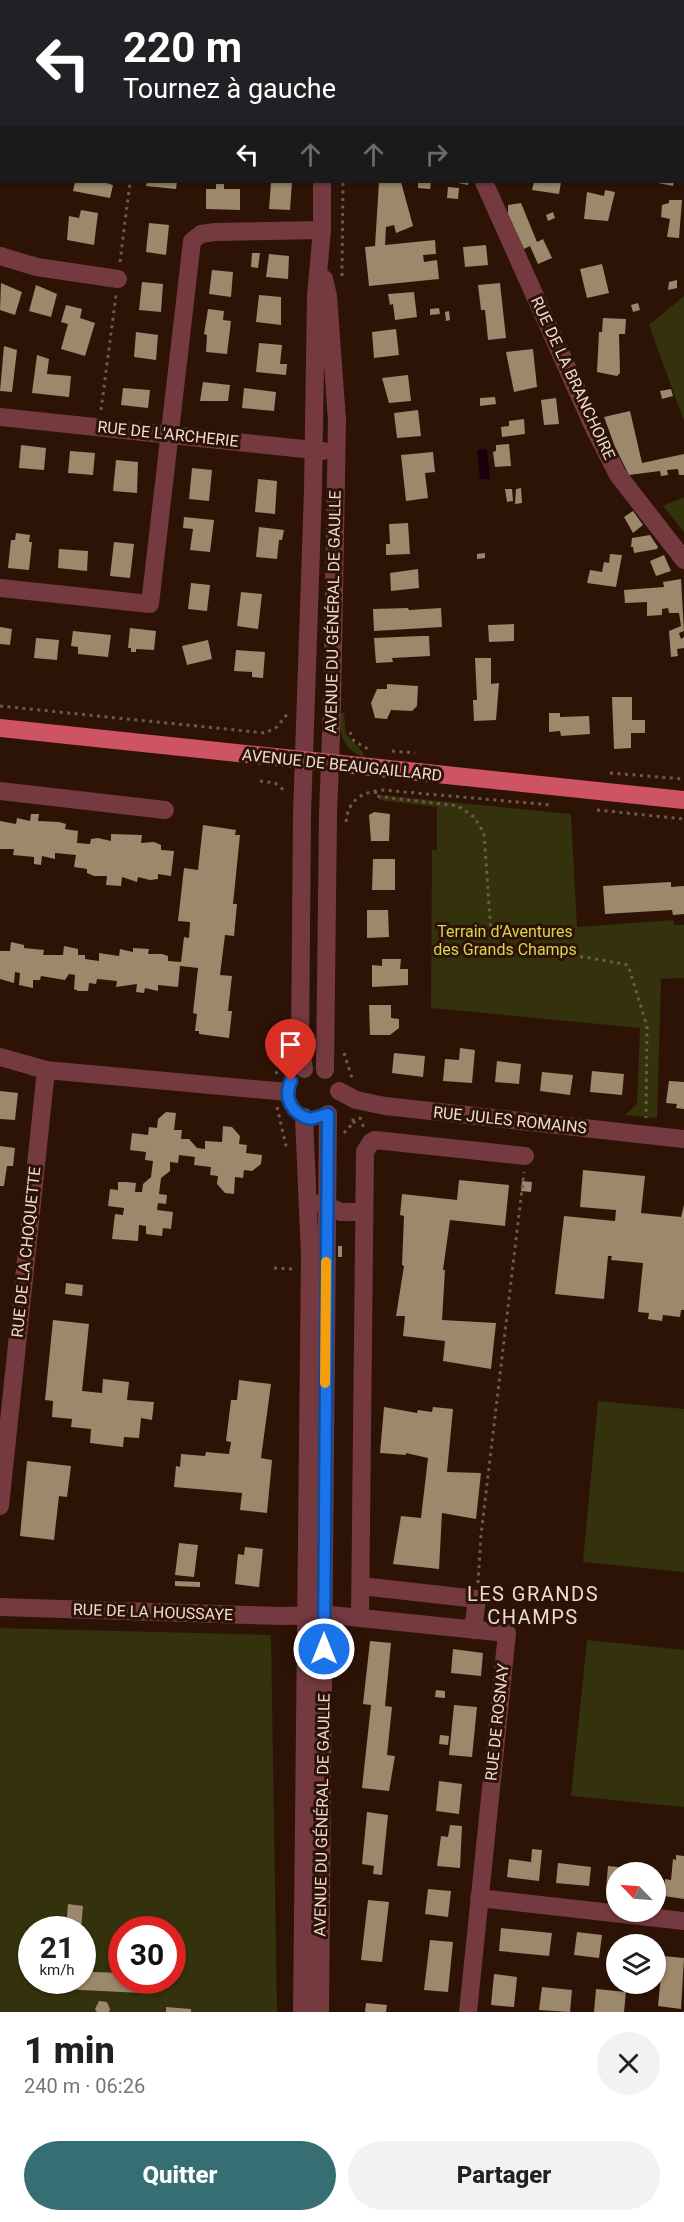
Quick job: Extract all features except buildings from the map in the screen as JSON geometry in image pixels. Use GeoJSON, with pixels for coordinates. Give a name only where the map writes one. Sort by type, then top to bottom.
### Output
{"type":"FeatureCollection","features":[{"type":"Feature","properties":{"kind":"main road","name":"AVENUE DE BEAUGAILLARD"},"geometry":{"type":"LineString","coordinates":[[0,728],[684,800]]}},
{"type":"Feature","properties":{"kind":"street","name":"AVENUE DU GÉNÉRAL DE GAULLE"},"geometry":{"type":"LineString","coordinates":[[304,1069],[300,1036],[302,814],[306,762],[316,296],[322,230],[322,183]]}},
{"type":"Feature","properties":{"kind":"street","name":"RUE DE LA BRANCHOIRE"},"geometry":{"type":"LineString","coordinates":[[484,183],[594,428],[618,475],[684,560]]}},
{"type":"Feature","properties":{"kind":"street"},"geometry":{"type":"LineString","coordinates":[[0,588],[150,604],[192,241],[201,234],[215,232],[322,230]]}},
{"type":"Feature","properties":{"kind":"street"},"geometry":{"type":"LineString","coordinates":[[0,256],[37,267],[118,279]]}},
{"type":"Feature","properties":{"kind":"street","name":"AVENUE DU GÉNÉRAL DE GAULLE"},"geometry":{"type":"LineString","coordinates":[[320,262],[328,296],[337,420],[325,1070]]}},
{"type":"Feature","properties":{"kind":"street","name":"RUE DE L'ARCHERIE"},"geometry":{"type":"LineString","coordinates":[[0,417],[336,452]]}},
{"type":"Feature","properties":{"kind":"street"},"geometry":{"type":"LineString","coordinates":[[0,791],[165,810]]}},
{"type":"Feature","properties":{"kind":"street"},"geometry":{"type":"LineString","coordinates":[[0,1058],[46,1070],[287,1092]]}},
{"type":"Feature","properties":{"kind":"street"},"geometry":{"type":"LineString","coordinates":[[318,1067],[325,1070],[335,1079],[339,1091],[336,1104],[328,1114],[316,1119],[303,1117],[291,1107],[287,1092],[294,1076],[304,1069],[318,1067]]}},
{"type":"Feature","properties":{"kind":"street","name":"RUE DE LA CHOQUETTE"},"geometry":{"type":"LineString","coordinates":[[0,1506],[2,1460],[46,1070]]}},
{"type":"Feature","properties":{"kind":"street","name":"RUE JULES ROMAINS"},"geometry":{"type":"LineString","coordinates":[[339,1091],[357,1100],[443,1113],[684,1139]]}},
{"type":"Feature","properties":{"kind":"street","name":"AVENUE DU GÉNÉRAL DE GAULLE"},"geometry":{"type":"LineString","coordinates":[[302,2012],[328,1208],[328,1114]]}},
{"type":"Feature","properties":{"kind":"street","name":"AVENUE DU GÉNÉRAL DE GAULLE"},"geometry":{"type":"LineString","coordinates":[[303,1117],[304,1187],[310,1256],[320,2012]]}},
{"type":"Feature","properties":{"kind":"street"},"geometry":{"type":"LineString","coordinates":[[360,1618],[364,1156],[366,1148],[375,1140],[525,1156]]}},
{"type":"Feature","properties":{"kind":"street"},"geometry":{"type":"LineString","coordinates":[[304,1187],[310,1197],[328,1208],[341,1212],[364,1212]]}},
{"type":"Feature","properties":{"kind":"street"},"geometry":{"type":"LineString","coordinates":[[360,1586],[477,1599],[473,1630]]}},
{"type":"Feature","properties":{"kind":"street","name":"RUE DE LA HOUSSAYE"},"geometry":{"type":"LineString","coordinates":[[0,1607],[281,1616],[315,1615]]}},
{"type":"Feature","properties":{"kind":"street","name":"RUE DE ROSNAY"},"geometry":{"type":"LineString","coordinates":[[315,1615],[507,1633],[468,2012]]}},
{"type":"Feature","properties":{"kind":"street"},"geometry":{"type":"LineString","coordinates":[[479,1898],[684,1921]]}},
{"type":"Feature","properties":{"kind":"path"},"geometry":{"type":"LineString","coordinates":[[99,427],[130,183]]}},
{"type":"Feature","properties":{"kind":"path"},"geometry":{"type":"LineString","coordinates":[[0,706],[265,733],[277,727],[287,716],[291,705]]}},
{"type":"Feature","properties":{"kind":"path"},"geometry":{"type":"LineString","coordinates":[[260,781],[275,783],[289,796]]}},
{"type":"Feature","properties":{"kind":"path"},"geometry":{"type":"LineString","coordinates":[[376,791],[375,796],[458,806],[474,817],[484,833],[491,933],[522,953],[585,957],[628,965],[647,1026],[646,1126]]}},
{"type":"Feature","properties":{"kind":"path"},"geometry":{"type":"LineString","coordinates":[[346,826],[349,808],[356,799],[367,792],[376,791],[562,806]]}},
{"type":"Feature","properties":{"kind":"path"},"geometry":{"type":"LineString","coordinates":[[594,809],[684,819]]}},
{"type":"Feature","properties":{"kind":"path"},"geometry":{"type":"LineString","coordinates":[[341,1141],[353,1123],[361,1089],[352,1080],[344,1060],[343,1049]]}},
{"type":"Feature","properties":{"kind":"path"},"geometry":{"type":"LineString","coordinates":[[477,1599],[481,1535],[525,1156]]}},
{"type":"Feature","properties":{"kind":"path"},"geometry":{"type":"LineString","coordinates":[[274,1268],[302,1269]]}},
{"type":"Feature","properties":{"kind":"green space"},"geometry":{"type":"Polygon","coordinates":[[[684,296],[684,421],[649,325],[684,296]]]}},
{"type":"Feature","properties":{"kind":"green space"},"geometry":{"type":"Polygon","coordinates":[[[684,497],[684,532],[663,506],[684,497]]]}},
{"type":"Feature","properties":{"kind":"green space"},"geometry":{"type":"Polygon","coordinates":[[[338,713],[344,713],[346,734],[363,752],[364,757],[351,750],[343,740],[338,713]]]}},
{"type":"Feature","properties":{"kind":"green space","name":"Terrain d’Aventures des Grands Champs"},"geometry":{"type":"Polygon","coordinates":[[[379,795],[571,814],[577,927],[673,920],[674,925],[684,925],[684,978],[661,979],[657,1118],[625,1115],[637,1104],[640,1028],[431,1008],[432,850],[437,850],[437,807],[379,800],[379,795]]]}},
{"type":"Feature","properties":{"kind":"green space"},"geometry":{"type":"Polygon","coordinates":[[[598,1401],[684,1409],[684,1572],[583,1562],[598,1401]]]}},
{"type":"Feature","properties":{"kind":"green space"},"geometry":{"type":"Polygon","coordinates":[[[0,1628],[271,1635],[277,2012],[0,2012],[0,1628]]]}},
{"type":"Feature","properties":{"kind":"green space"},"geometry":{"type":"Polygon","coordinates":[[[587,1640],[684,1650],[684,1807],[571,1796],[587,1640]]]}},
{"type":"Feature","properties":{"kind":"shaded area"},"geometry":{"type":"Polygon","coordinates":[[[487,449],[490,479],[480,479],[477,450],[487,449]]]}},
{"type":"Feature","properties":{"kind":"slow traffic"},"geometry":{"type":"LineString","coordinates":[[325,1383],[326,1262]]}},
{"type":"Feature","properties":{"kind":"district","name":"LES GRANDS CHAMPS"},"geometry":{"type":"Point","coordinates":[533,1606]}},
{"type":"Feature","properties":{"kind":"route"},"geometry":{"type":"LineString","coordinates":[[291,1081],[287,1092],[291,1107],[295,1111],[310,1119],[328,1114],[324,1649]]}}]}
